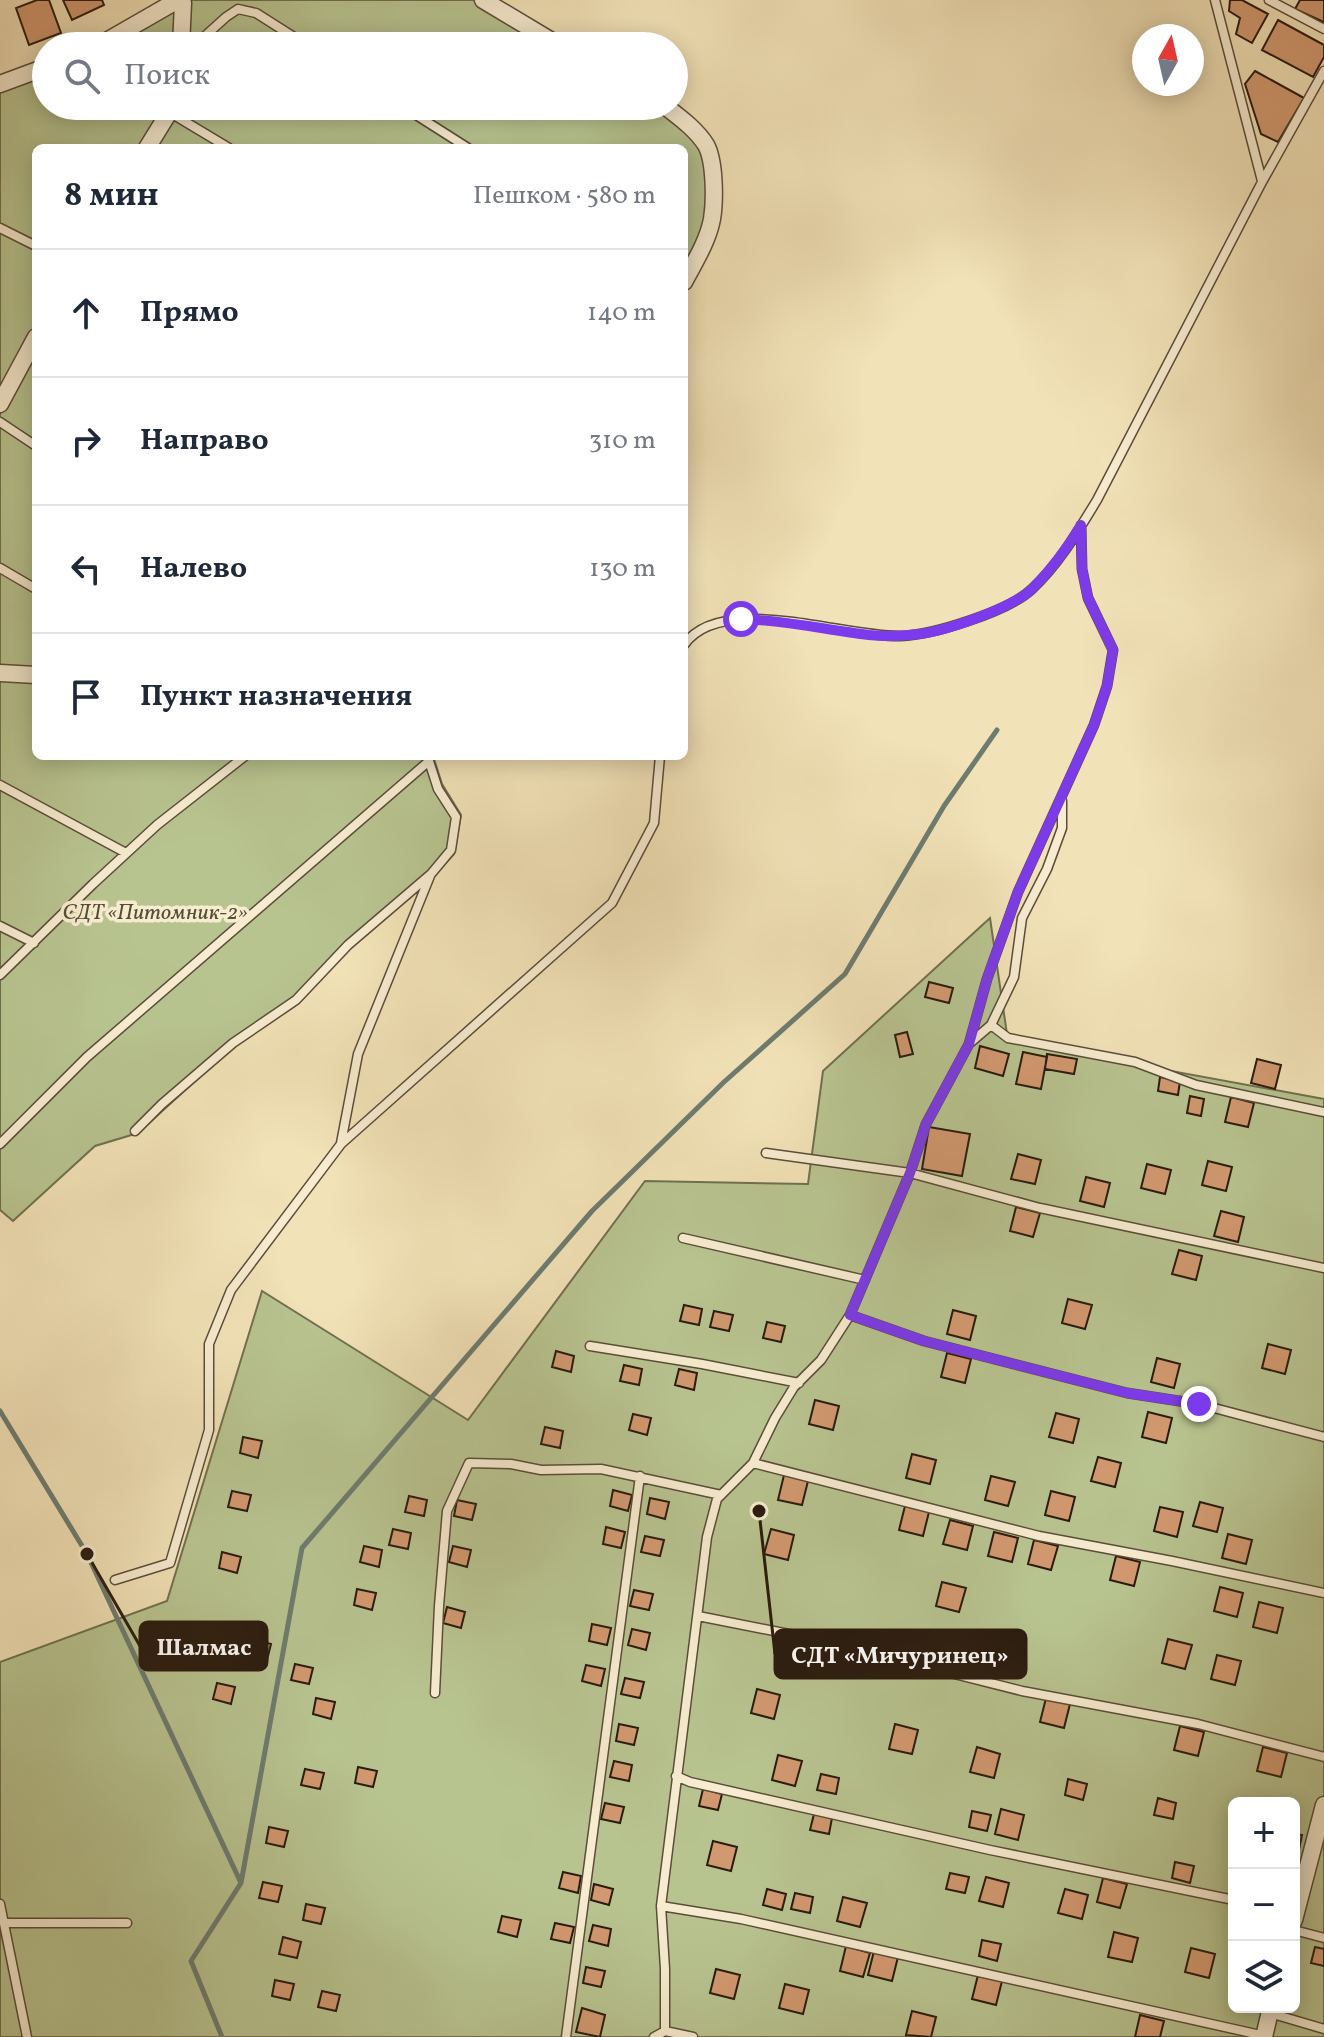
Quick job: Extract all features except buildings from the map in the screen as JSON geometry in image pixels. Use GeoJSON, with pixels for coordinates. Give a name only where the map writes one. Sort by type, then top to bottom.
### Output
{"type":"FeatureCollection","features":[{"type":"Feature","properties":{"kind":"street"},"geometry":{"type":"LineString","coordinates":[[123,32],[179,0],[183,3],[182,32]]}},
{"type":"Feature","properties":{"kind":"street"},"geometry":{"type":"LineString","coordinates":[[483,0],[537,32]]}},
{"type":"Feature","properties":{"kind":"street"},"geometry":{"type":"LineString","coordinates":[[0,84],[32,72]]}},
{"type":"Feature","properties":{"kind":"street"},"geometry":{"type":"LineString","coordinates":[[149,144],[164,120]]}},
{"type":"Feature","properties":{"kind":"street"},"geometry":{"type":"LineString","coordinates":[[682,120],[706,145],[714,169],[712,219],[688,275]]}},
{"type":"Feature","properties":{"kind":"street"},"geometry":{"type":"LineString","coordinates":[[2,395],[32,344]]}},
{"type":"Feature","properties":{"kind":"street"},"geometry":{"type":"LineString","coordinates":[[0,673],[32,675]]}},
{"type":"Feature","properties":{"kind":"street"},"geometry":{"type":"LineString","coordinates":[[1300,1895],[1324,1805]]}},
{"type":"Feature","properties":{"kind":"street"},"geometry":{"type":"LineString","coordinates":[[1265,2036],[1269,2013]]}},
{"type":"Feature","properties":{"kind":"lane"},"geometry":{"type":"LineString","coordinates":[[1215,0],[1262,182]]}},
{"type":"Feature","properties":{"kind":"lane"},"geometry":{"type":"LineString","coordinates":[[1269,0],[1324,29]]}},
{"type":"Feature","properties":{"kind":"lane"},"geometry":{"type":"LineString","coordinates":[[209,32],[238,9],[256,13],[286,32]]}},
{"type":"Feature","properties":{"kind":"lane"},"geometry":{"type":"LineString","coordinates":[[688,639],[716,623],[741,619],[772,620],[870,635],[922,634],[996,610],[1031,591],[1069,545],[1097,500],[1262,182],[1324,71]]}},
{"type":"Feature","properties":{"kind":"lane"},"geometry":{"type":"LineString","coordinates":[[187,120],[223,144]]}},
{"type":"Feature","properties":{"kind":"lane"},"geometry":{"type":"LineString","coordinates":[[424,120],[462,144]]}},
{"type":"Feature","properties":{"kind":"lane"},"geometry":{"type":"LineString","coordinates":[[0,228],[32,244]]}},
{"type":"Feature","properties":{"kind":"lane"},"geometry":{"type":"LineString","coordinates":[[0,422],[32,443]]}},
{"type":"Feature","properties":{"kind":"lane"},"geometry":{"type":"LineString","coordinates":[[665,2031],[661,1906],[707,1537],[717,1499],[753,1463],[775,1418],[799,1383],[821,1360],[850,1315],[910,1173],[926,1124],[969,1044],[1018,892],[1094,725],[1107,686],[1113,650],[1088,598],[1082,569],[1081,525]]}},
{"type":"Feature","properties":{"kind":"lane"},"geometry":{"type":"LineString","coordinates":[[0,568],[32,587]]}},
{"type":"Feature","properties":{"kind":"lane"},"geometry":{"type":"LineString","coordinates":[[0,975],[157,825],[240,760]]}},
{"type":"Feature","properties":{"kind":"lane"},"geometry":{"type":"LineString","coordinates":[[0,1144],[87,1057],[426,760]]}},
{"type":"Feature","properties":{"kind":"lane"},"geometry":{"type":"LineString","coordinates":[[135,1131],[233,1043],[296,1000],[348,945],[431,874],[451,850],[456,817],[438,789],[429,760]]}},
{"type":"Feature","properties":{"kind":"lane"},"geometry":{"type":"LineString","coordinates":[[115,1580],[170,1563],[209,1430],[209,1344],[231,1290],[341,1144],[612,903],[654,823],[660,760]]}},
{"type":"Feature","properties":{"kind":"lane"},"geometry":{"type":"LineString","coordinates":[[0,785],[126,853]]}},
{"type":"Feature","properties":{"kind":"lane"},"geometry":{"type":"LineString","coordinates":[[969,1044],[991,1025],[1014,977],[1022,918],[1047,869],[1062,828],[1062,795]]}},
{"type":"Feature","properties":{"kind":"lane"},"geometry":{"type":"LineString","coordinates":[[341,1144],[358,1054],[431,874]]}},
{"type":"Feature","properties":{"kind":"lane"},"geometry":{"type":"LineString","coordinates":[[0,926],[34,943]]}},
{"type":"Feature","properties":{"kind":"lane"},"geometry":{"type":"LineString","coordinates":[[991,1025],[1008,1038],[1135,1062],[1196,1085],[1324,1112]]}},
{"type":"Feature","properties":{"kind":"lane"},"geometry":{"type":"LineString","coordinates":[[766,1153],[910,1173],[1040,1208],[1324,1268]]}},
{"type":"Feature","properties":{"kind":"lane"},"geometry":{"type":"LineString","coordinates":[[683,1238],[865,1280]]}},
{"type":"Feature","properties":{"kind":"lane"},"geometry":{"type":"LineString","coordinates":[[850,1315],[924,1341],[1127,1393],[1199,1404],[1324,1437]]}},
{"type":"Feature","properties":{"kind":"lane"},"geometry":{"type":"LineString","coordinates":[[590,1346],[799,1383]]}},
{"type":"Feature","properties":{"kind":"lane"},"geometry":{"type":"LineString","coordinates":[[435,1693],[447,1511],[469,1463],[511,1464],[541,1470],[601,1469],[721,1495]]}},
{"type":"Feature","properties":{"kind":"lane"},"geometry":{"type":"LineString","coordinates":[[753,1463],[1039,1536],[1324,1593]]}},
{"type":"Feature","properties":{"kind":"lane"},"geometry":{"type":"LineString","coordinates":[[566,2037],[640,1476]]}},
{"type":"Feature","properties":{"kind":"lane"},"geometry":{"type":"LineString","coordinates":[[698,1616],[885,1653],[1022,1691],[1198,1724],[1324,1757]]}},
{"type":"Feature","properties":{"kind":"lane"},"geometry":{"type":"LineString","coordinates":[[676,1776],[690,1782],[990,1850],[1228,1899]]}},
{"type":"Feature","properties":{"kind":"lane"},"geometry":{"type":"LineString","coordinates":[[0,1904],[27,2037]]}},
{"type":"Feature","properties":{"kind":"lane"},"geometry":{"type":"LineString","coordinates":[[661,1906],[741,1919],[1265,2036]]}},
{"type":"Feature","properties":{"kind":"lane"},"geometry":{"type":"LineString","coordinates":[[1300,1922],[1324,1938]]}},
{"type":"Feature","properties":{"kind":"lane"},"geometry":{"type":"LineString","coordinates":[[4,1923],[127,1923]]}},
{"type":"Feature","properties":{"kind":"lane"},"geometry":{"type":"LineString","coordinates":[[1279,2013],[1324,2029]]}},
{"type":"Feature","properties":{"kind":"lane"},"geometry":{"type":"LineString","coordinates":[[654,2037],[665,2031],[693,2037]]}},
{"type":"Feature","properties":{"kind":"green space"},"geometry":{"type":"Polygon","coordinates":[[[188,0],[478,0],[531,32],[185,32],[188,0]]]}},
{"type":"Feature","properties":{"kind":"green space"},"geometry":{"type":"Polygon","coordinates":[[[179,3],[178,32],[129,32],[179,3]]]}},
{"type":"Feature","properties":{"kind":"green space"},"geometry":{"type":"Polygon","coordinates":[[[32,76],[32,120],[161,120],[146,144],[32,144],[32,335],[0,396],[0,87],[32,76]]]}},
{"type":"Feature","properties":{"kind":"green space"},"geometry":{"type":"Polygon","coordinates":[[[168,120],[674,120],[689,131],[710,165],[709,218],[688,267],[688,144],[153,144],[168,120]]]}},
{"type":"Feature","properties":{"kind":"green space","name":"СДТ «Питомник-2»"},"geometry":{"type":"Polygon","coordinates":[[[32,354],[32,760],[434,760],[442,784],[461,815],[454,854],[431,879],[349,949],[295,1006],[238,1042],[138,1133],[95,1146],[13,1221],[0,1210],[0,414],[32,354]]]}},
{"type":"Feature","properties":{"kind":"green space"},"geometry":{"type":"Polygon","coordinates":[[[990,918],[1008,1041],[1324,1099],[1324,2037],[0,2037],[0,1662],[167,1601],[262,1291],[468,1420],[645,1181],[808,1184],[823,1071],[990,918]]]}},
{"type":"Feature","properties":{"kind":"waterway"},"geometry":{"type":"LineString","coordinates":[[241,1883],[302,1548],[592,1211],[724,1082],[845,974],[944,806],[997,730]]}},
{"type":"Feature","properties":{"kind":"waterway"},"geometry":{"type":"LineString","coordinates":[[0,1411],[87,1554],[241,1883],[191,1961],[222,2037]]}},
{"type":"Feature","properties":{"kind":"place","name":"СДТ «Мичуринец»"},"geometry":{"type":"Point","coordinates":[759,1511]}},
{"type":"Feature","properties":{"kind":"place","name":"Шалмас"},"geometry":{"type":"Point","coordinates":[87,1554]}},
{"type":"Feature","properties":{"kind":"route"},"geometry":{"type":"LineString","coordinates":[[741,619],[772,620],[870,635],[922,634],[996,610],[1031,591],[1069,545],[1081,525],[1082,569],[1088,598],[1113,650],[1107,686],[1094,725],[1018,892],[987,979],[969,1044],[926,1124],[910,1173],[850,1315],[924,1341],[1127,1393],[1199,1404]]}}]}
